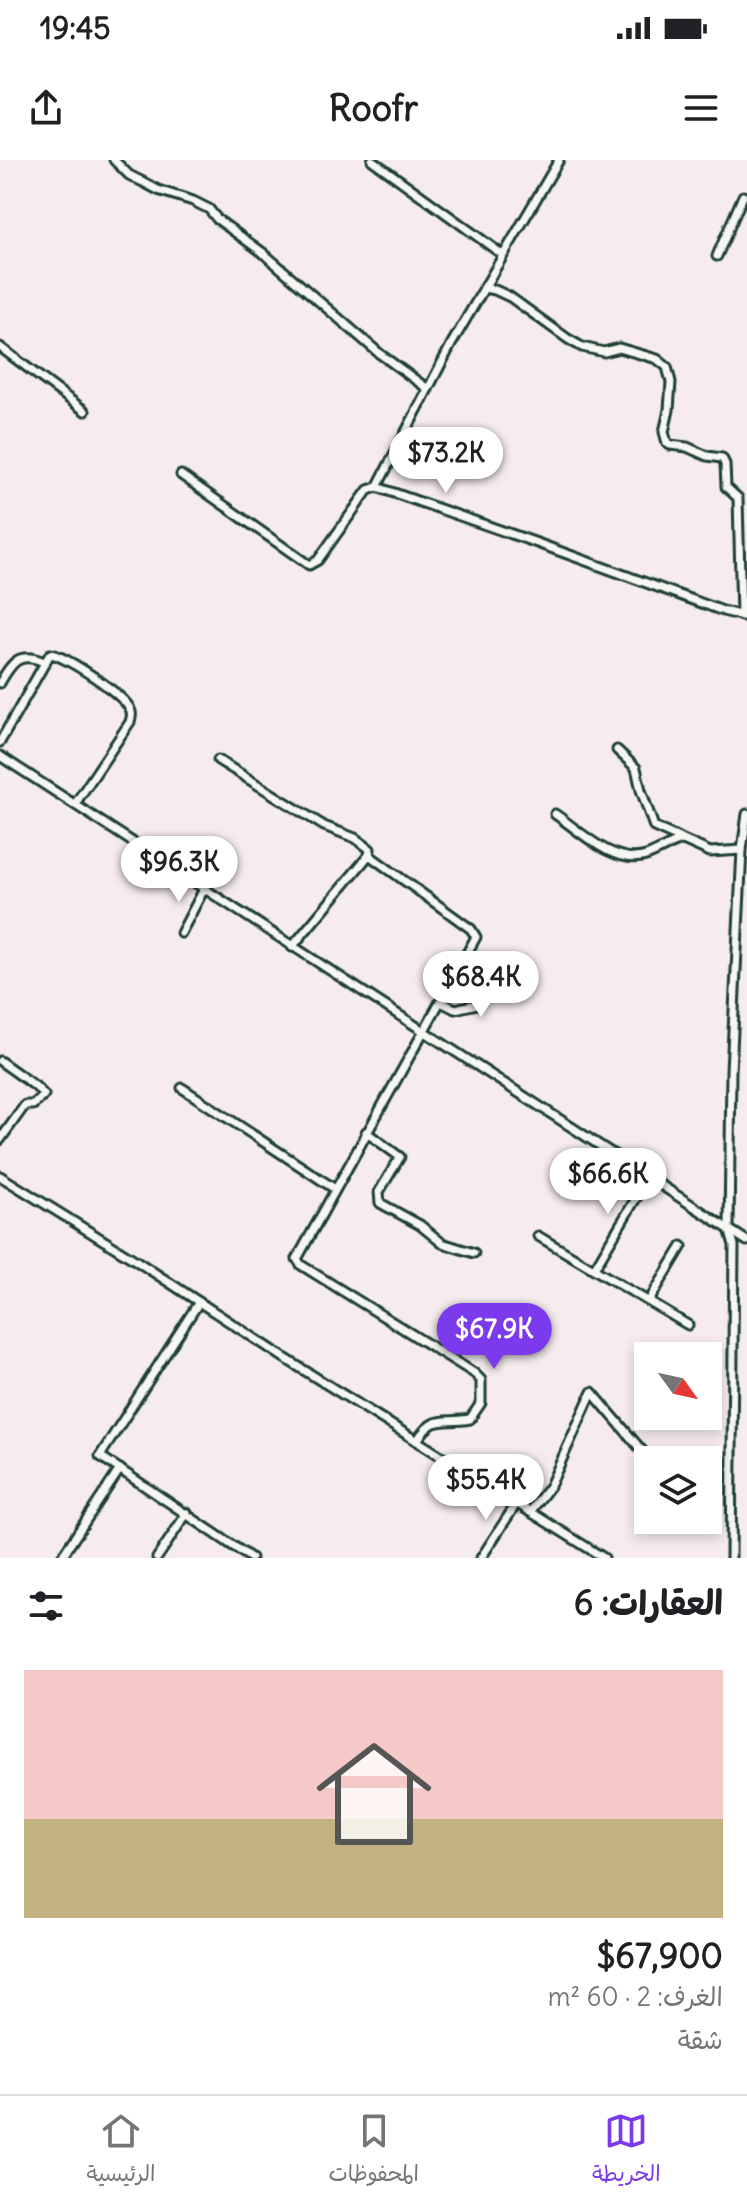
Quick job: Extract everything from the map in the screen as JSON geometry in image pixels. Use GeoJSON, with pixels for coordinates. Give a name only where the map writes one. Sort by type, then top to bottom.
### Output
{"type":"FeatureCollection","features":[{"type":"Feature","properties":{"kind":"street"},"geometry":{"type":"LineString","coordinates":[[114,160],[129,175],[158,190],[209,209],[217,219],[262,252],[380,354],[428,389]]}},
{"type":"Feature","properties":{"kind":"street"},"geometry":{"type":"LineString","coordinates":[[372,160],[503,255]]}},
{"type":"Feature","properties":{"kind":"street"},"geometry":{"type":"LineString","coordinates":[[377,487],[484,288],[557,163],[546,160]]}},
{"type":"Feature","properties":{"kind":"street"},"geometry":{"type":"LineString","coordinates":[[717,256],[745,196],[746,186]]}},
{"type":"Feature","properties":{"kind":"street"},"geometry":{"type":"LineString","coordinates":[[181,475],[309,565],[318,560],[368,490],[377,487],[744,617],[738,498],[726,487],[722,458],[667,443],[664,432],[671,395],[667,367],[657,359],[638,352],[619,348],[604,352],[582,347],[510,297],[484,288]]}},
{"type":"Feature","properties":{"kind":"street"},"geometry":{"type":"LineString","coordinates":[[0,347],[85,411]]}},
{"type":"Feature","properties":{"kind":"street"},"geometry":{"type":"LineString","coordinates":[[0,742],[48,655],[52,653],[65,659],[105,686],[131,710],[130,722],[75,804]]}},
{"type":"Feature","properties":{"kind":"street"},"geometry":{"type":"LineString","coordinates":[[0,683],[3,670],[23,657],[44,662]]}},
{"type":"Feature","properties":{"kind":"street"},"geometry":{"type":"LineString","coordinates":[[617,750],[636,768],[652,825],[656,829],[710,852],[742,850]]}},
{"type":"Feature","properties":{"kind":"street"},"geometry":{"type":"LineString","coordinates":[[0,756],[747,1241]]}},
{"type":"Feature","properties":{"kind":"street"},"geometry":{"type":"LineString","coordinates":[[218,760],[324,826],[370,848],[369,855],[292,947]]}},
{"type":"Feature","properties":{"kind":"street"},"geometry":{"type":"LineString","coordinates":[[555,814],[608,851],[624,857],[643,857],[682,840]]}},
{"type":"Feature","properties":{"kind":"street"},"geometry":{"type":"LineString","coordinates":[[731,1558],[734,1245],[729,1229],[731,1071],[742,850],[747,814]]}},
{"type":"Feature","properties":{"kind":"street"},"geometry":{"type":"LineString","coordinates":[[369,855],[471,929],[476,940],[366,1132],[300,1251],[297,1262],[481,1380],[481,1403],[470,1419],[439,1420],[430,1425],[417,1441]]}},
{"type":"Feature","properties":{"kind":"street"},"geometry":{"type":"LineString","coordinates":[[181,933],[204,889]]}},
{"type":"Feature","properties":{"kind":"street"},"geometry":{"type":"LineString","coordinates":[[441,1002],[457,1009],[477,1004],[485,986],[502,971]]}},
{"type":"Feature","properties":{"kind":"street"},"geometry":{"type":"LineString","coordinates":[[0,1061],[44,1095],[33,1105],[25,1105],[0,1140]]}},
{"type":"Feature","properties":{"kind":"street"},"geometry":{"type":"LineString","coordinates":[[182,1088],[335,1189]]}},
{"type":"Feature","properties":{"kind":"street"},"geometry":{"type":"LineString","coordinates":[[366,1132],[400,1157],[379,1192],[380,1203],[413,1220],[447,1246],[474,1253]]}},
{"type":"Feature","properties":{"kind":"street"},"geometry":{"type":"LineString","coordinates":[[0,1176],[604,1558]]}},
{"type":"Feature","properties":{"kind":"street"},"geometry":{"type":"LineString","coordinates":[[594,1269],[648,1178]]}},
{"type":"Feature","properties":{"kind":"street"},"geometry":{"type":"LineString","coordinates":[[538,1236],[688,1325]]}},
{"type":"Feature","properties":{"kind":"street"},"geometry":{"type":"LineString","coordinates":[[649,1301],[682,1246]]}},
{"type":"Feature","properties":{"kind":"street"},"geometry":{"type":"LineString","coordinates":[[199,1302],[100,1454],[251,1558]]}},
{"type":"Feature","properties":{"kind":"street"},"geometry":{"type":"LineString","coordinates":[[530,1512],[550,1486],[592,1392],[638,1446]]}},
{"type":"Feature","properties":{"kind":"street"},"geometry":{"type":"LineString","coordinates":[[61,1558],[120,1469]]}},
{"type":"Feature","properties":{"kind":"street"},"geometry":{"type":"LineString","coordinates":[[481,1558],[516,1504]]}},
{"type":"Feature","properties":{"kind":"street"},"geometry":{"type":"LineString","coordinates":[[157,1558],[187,1513]]}}]}
